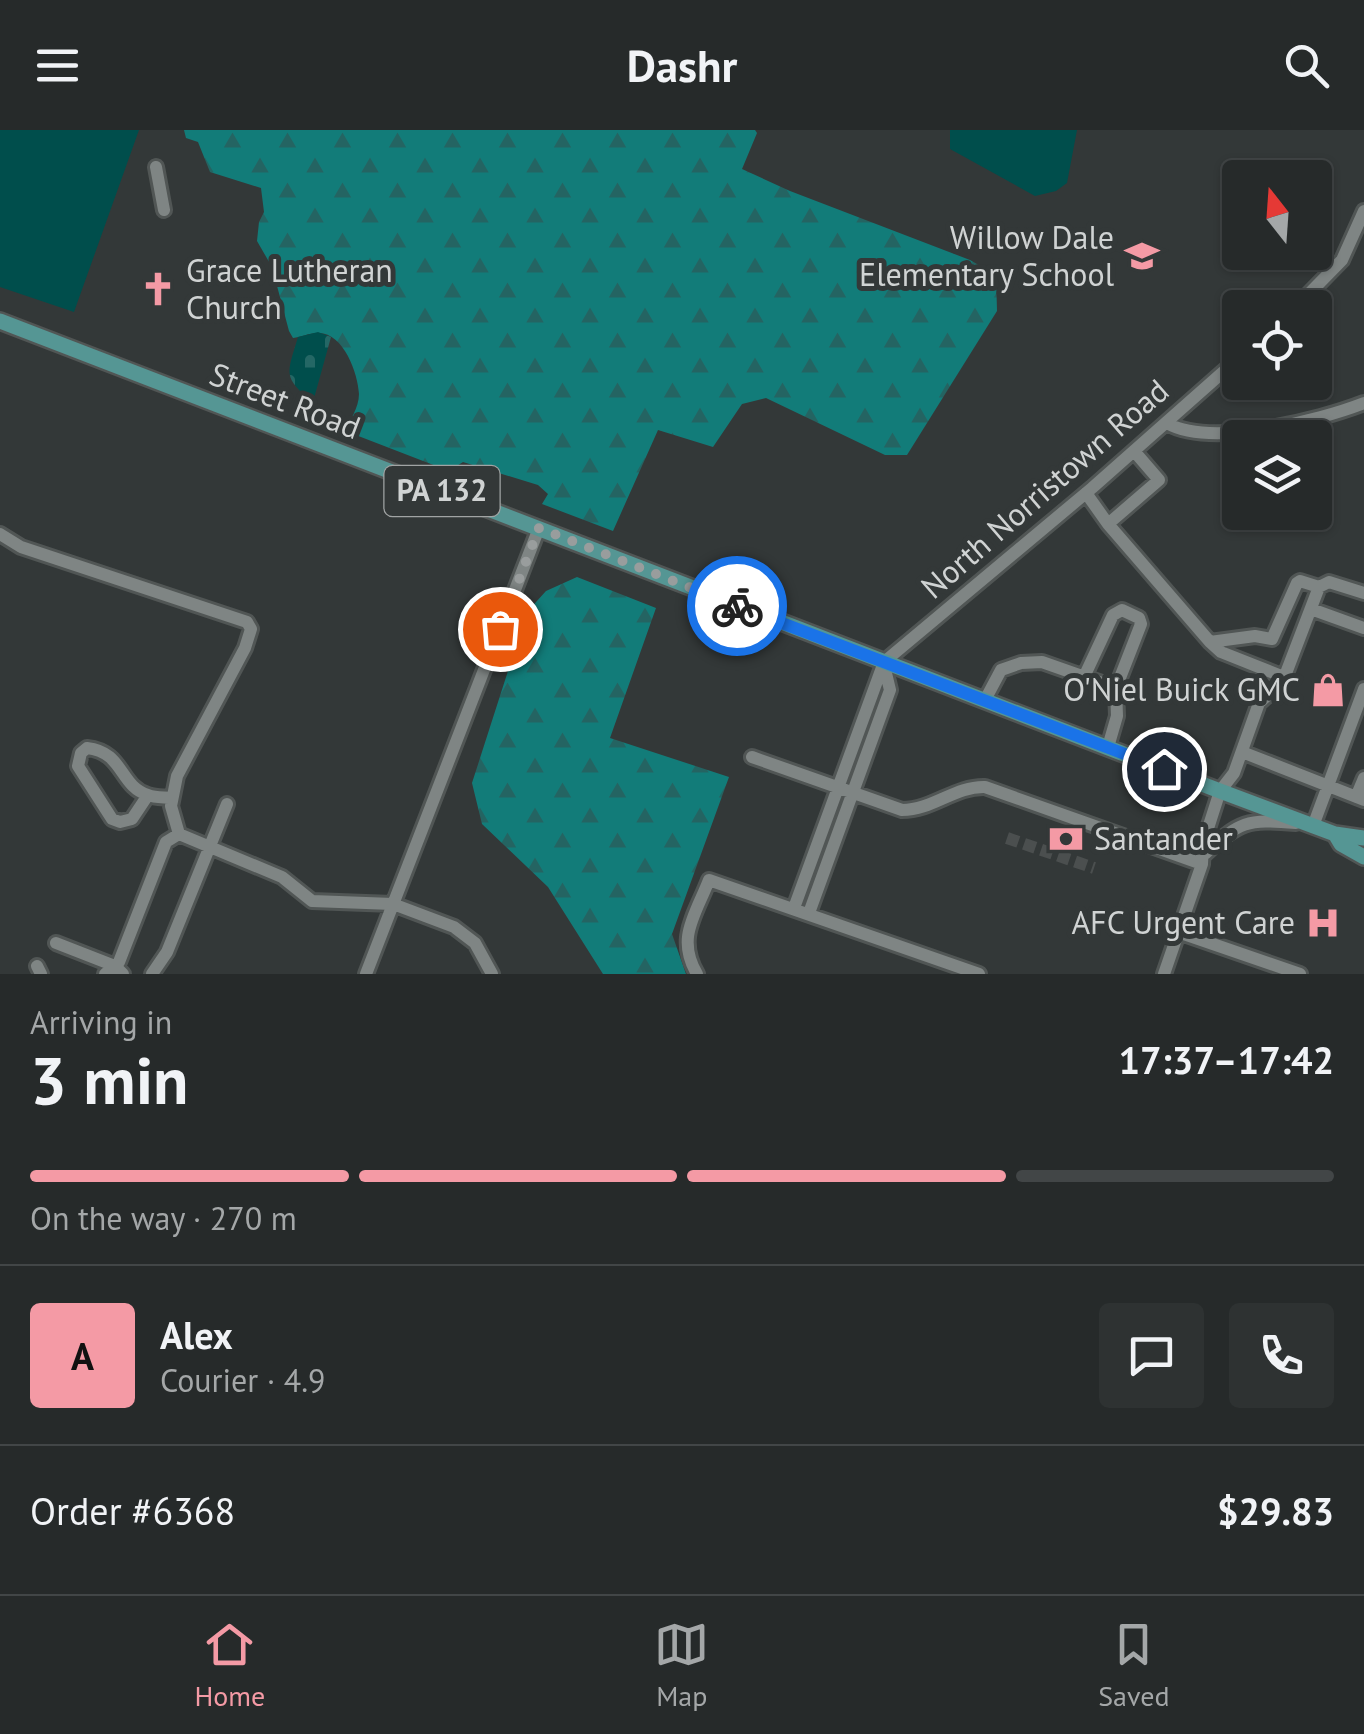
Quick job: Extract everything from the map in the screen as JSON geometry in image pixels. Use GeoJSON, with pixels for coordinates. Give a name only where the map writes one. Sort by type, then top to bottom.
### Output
{"type":"FeatureCollection","features":[{"type":"Feature","properties":{"kind":"main road","name":"Street Road"},"geometry":{"type":"LineString","coordinates":[[1,322],[1220,791],[1335,834],[1364,838]]}},
{"type":"Feature","properties":{"kind":"main road","name":"Street Road"},"geometry":{"type":"LineString","coordinates":[[1335,834],[1341,844],[1364,857]]}},
{"type":"Feature","properties":{"kind":"street"},"geometry":{"type":"LineString","coordinates":[[156,167],[164,210]]}},
{"type":"Feature","properties":{"kind":"street"},"geometry":{"type":"LineString","coordinates":[[1313,290],[1342,260],[1364,211]]}},
{"type":"Feature","properties":{"kind":"street","name":"North Norristown Road"},"geometry":{"type":"LineString","coordinates":[[884,662],[1222,373]]}},
{"type":"Feature","properties":{"kind":"street"},"geometry":{"type":"LineString","coordinates":[[1166,423],[1188,432],[1210,434],[1295,423],[1364,403]]}},
{"type":"Feature","properties":{"kind":"street"},"geometry":{"type":"LineString","coordinates":[[1108,524],[1159,480],[1134,451]]}},
{"type":"Feature","properties":{"kind":"street"},"geometry":{"type":"LineString","coordinates":[[1086,493],[1210,642],[1221,652],[1284,677]]}},
{"type":"Feature","properties":{"kind":"street"},"geometry":{"type":"LineString","coordinates":[[366,974],[539,528]]}},
{"type":"Feature","properties":{"kind":"street"},"geometry":{"type":"LineString","coordinates":[[0,534],[21,548],[248,622],[251,629],[245,648],[178,776],[171,806],[180,834]]}},
{"type":"Feature","properties":{"kind":"street"},"geometry":{"type":"LineString","coordinates":[[1210,642],[1255,636],[1272,639],[1296,584],[1300,580],[1319,587]]}},
{"type":"Feature","properties":{"kind":"street"},"geometry":{"type":"LineString","coordinates":[[1164,974],[1203,859],[1220,791],[1234,773],[1259,703],[1284,677],[1319,587],[1329,582],[1364,594]]}},
{"type":"Feature","properties":{"kind":"street"},"geometry":{"type":"LineString","coordinates":[[1311,608],[1364,628]]}},
{"type":"Feature","properties":{"kind":"street"},"geometry":{"type":"LineString","coordinates":[[1084,677],[1113,616],[1122,610],[1139,618],[1141,624],[1116,688],[1117,716],[1108,747]]}},
{"type":"Feature","properties":{"kind":"street"},"geometry":{"type":"LineString","coordinates":[[794,908],[890,690],[884,662]]}},
{"type":"Feature","properties":{"kind":"street"},"geometry":{"type":"LineString","coordinates":[[985,700],[1001,670],[1021,663],[1042,662],[1116,688]]}},
{"type":"Feature","properties":{"kind":"street"},"geometry":{"type":"LineString","coordinates":[[1203,859],[1225,833],[1244,824],[1267,821],[1311,825],[1364,688]]}},
{"type":"Feature","properties":{"kind":"street"},"geometry":{"type":"LineString","coordinates":[[148,796],[132,819],[112,819],[78,766],[81,753],[87,748],[102,750],[136,788],[148,796],[172,798]]}},
{"type":"Feature","properties":{"kind":"street"},"geometry":{"type":"LineString","coordinates":[[1242,752],[1360,798],[1364,778]]}},
{"type":"Feature","properties":{"kind":"street"},"geometry":{"type":"LineString","coordinates":[[752,757],[885,806],[912,810],[932,806],[963,790],[985,787],[1203,859]]}},
{"type":"Feature","properties":{"kind":"street"},"geometry":{"type":"LineString","coordinates":[[809,913],[846,791]]}},
{"type":"Feature","properties":{"kind":"street"},"geometry":{"type":"LineString","coordinates":[[152,974],[167,952],[227,804]]}},
{"type":"Feature","properties":{"kind":"street"},"geometry":{"type":"LineString","coordinates":[[180,834],[282,877],[312,901],[394,904],[463,932],[484,956],[492,974]]}},
{"type":"Feature","properties":{"kind":"street"},"geometry":{"type":"LineString","coordinates":[[56,943],[114,971],[166,842],[180,834]]}},
{"type":"Feature","properties":{"kind":"street"},"geometry":{"type":"LineString","coordinates":[[697,974],[685,942],[708,880],[979,974]]}},
{"type":"Feature","properties":{"kind":"street"},"geometry":{"type":"LineString","coordinates":[[1178,932],[1300,974]]}},
{"type":"Feature","properties":{"kind":"green space"},"geometry":{"type":"Polygon","coordinates":[[[0,130],[139,130],[74,312],[0,287],[0,130]]]}},
{"type":"Feature","properties":{"kind":"green space"},"geometry":{"type":"Polygon","coordinates":[[[184,130],[755,130],[742,169],[970,260],[996,275],[997,311],[907,455],[885,455],[766,398],[742,404],[713,447],[658,430],[613,531],[542,504],[548,494],[538,485],[463,462],[449,471],[348,432],[359,394],[356,375],[334,339],[314,333],[293,338],[289,331],[272,267],[257,241],[264,212],[261,188],[210,172],[198,142],[186,138],[184,130]]]}},
{"type":"Feature","properties":{"kind":"green space"},"geometry":{"type":"Polygon","coordinates":[[[950,130],[1077,130],[1067,183],[1056,191],[1035,196],[950,149],[950,130]]]}},
{"type":"Feature","properties":{"kind":"green space"},"geometry":{"type":"Polygon","coordinates":[[[318,332],[331,337],[313,402],[292,380],[290,367],[298,337],[318,332]]]}},
{"type":"Feature","properties":{"kind":"green space"},"geometry":{"type":"Polygon","coordinates":[[[577,577],[656,608],[610,738],[729,777],[672,934],[686,974],[603,974],[548,887],[482,824],[472,783],[527,612],[546,591],[577,577]]]}},
{"type":"Feature","properties":{"kind":"tunnel"},"geometry":{"type":"LineString","coordinates":[[1007,838],[1094,868]]}},
{"type":"Feature","properties":{"kind":"way so far"},"geometry":{"type":"LineString","coordinates":[[500,629],[539,528],[737,606]]}},
{"type":"Feature","properties":{"kind":"place","name":"Willow Dale Elementary School"},"geometry":{"type":"Point","coordinates":[1142,256]}},
{"type":"Feature","properties":{"kind":"place","name":"Grace Lutheran Church"},"geometry":{"type":"Point","coordinates":[158,289]}},
{"type":"Feature","properties":{"kind":"place","name":"O'Niel Buick GMC"},"geometry":{"type":"Point","coordinates":[1328,690]}},
{"type":"Feature","properties":{"kind":"place","name":"Santander"},"geometry":{"type":"Point","coordinates":[1066,839]}},
{"type":"Feature","properties":{"kind":"place","name":"AFC Urgent Care"},"geometry":{"type":"Point","coordinates":[1323,923]}},
{"type":"Feature","properties":{"kind":"route"},"geometry":{"type":"LineString","coordinates":[[737,606],[1164,769]]}}]}
